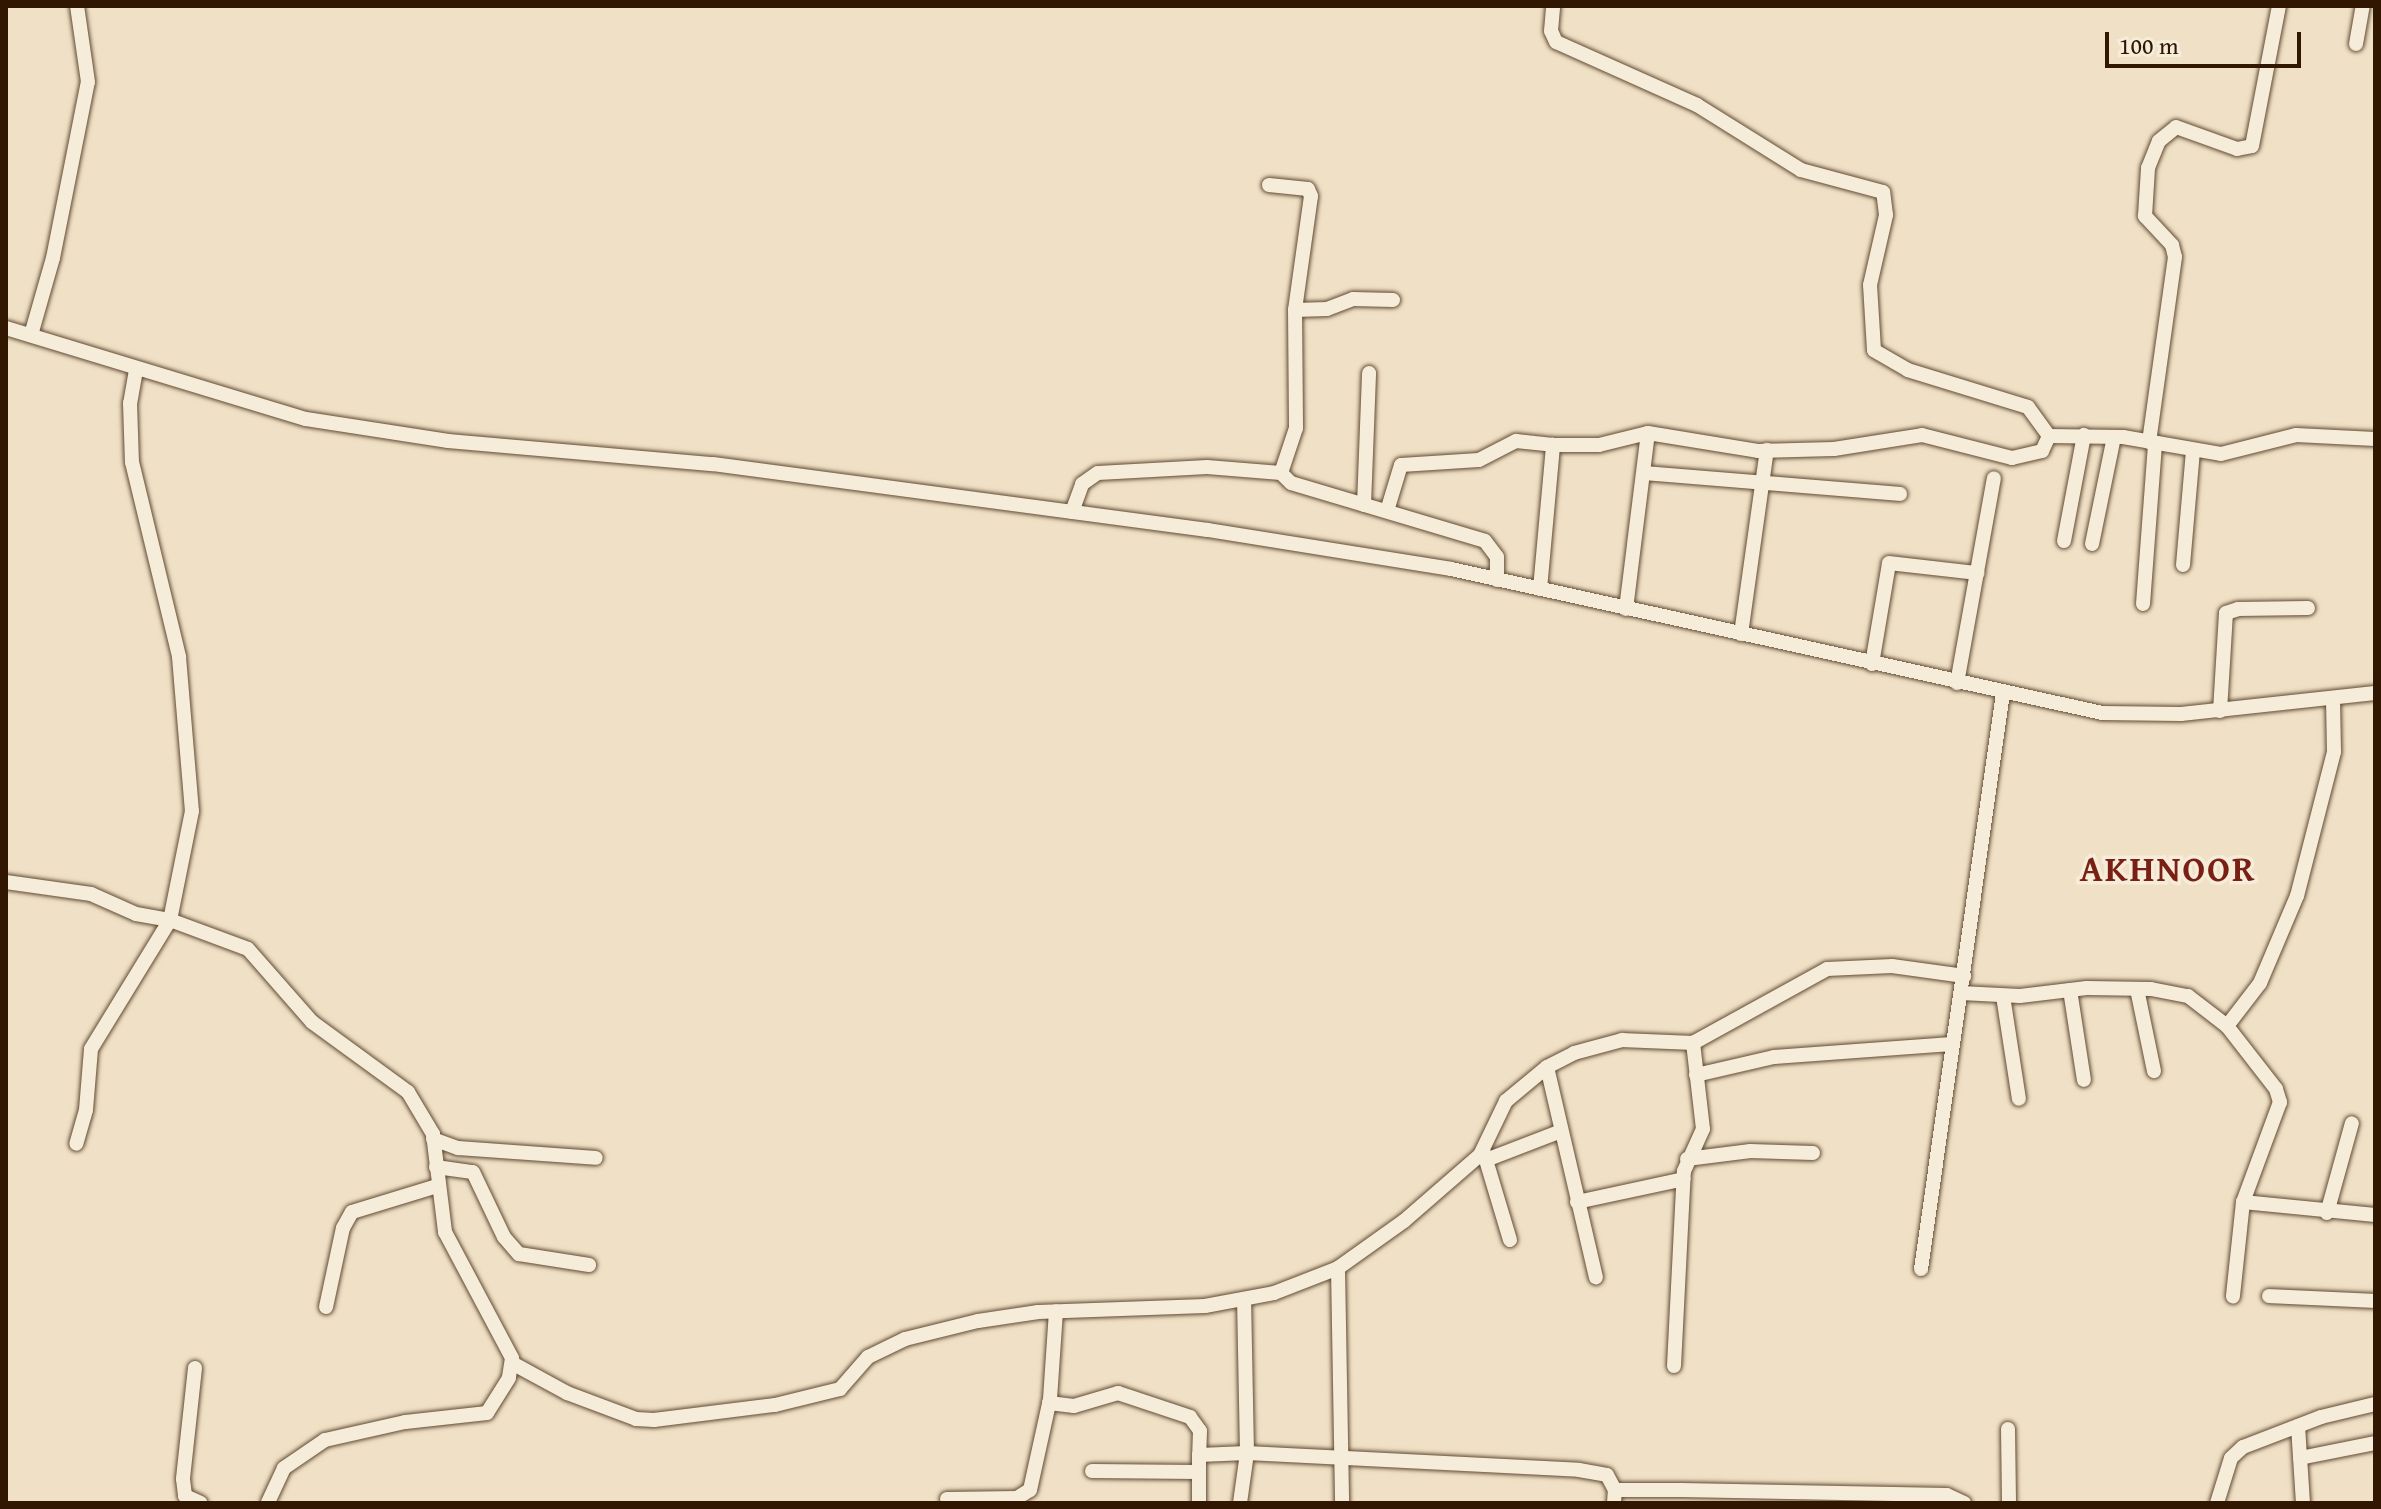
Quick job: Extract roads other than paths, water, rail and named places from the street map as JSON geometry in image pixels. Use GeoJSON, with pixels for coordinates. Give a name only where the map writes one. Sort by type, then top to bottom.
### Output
{"type":"FeatureCollection","features":[{"type":"Feature","properties":{"kind":"street"},"geometry":{"type":"LineString","coordinates":[[31,335],[53,258],[88,82],[77,6]]}},
{"type":"Feature","properties":{"kind":"street"},"geometry":{"type":"LineString","coordinates":[[1553,6],[1551,31],[1556,42],[1697,105],[1801,170],[1883,192],[1886,215],[1870,285],[1874,350],[1908,370],[2028,407],[2049,436]]}},
{"type":"Feature","properties":{"kind":"street"},"geometry":{"type":"LineString","coordinates":[[2143,604],[2152,443],[2175,257],[2172,245],[2145,216],[2148,168],[2159,141],[2176,127],[2237,149],[2252,146],[2279,6]]}},
{"type":"Feature","properties":{"kind":"street"},"geometry":{"type":"LineString","coordinates":[[2356,44],[2363,6]]}},
{"type":"Feature","properties":{"kind":"street"},"geometry":{"type":"LineString","coordinates":[[1269,185],[1310,191],[1295,310],[1296,428],[1281,473]]}},
{"type":"Feature","properties":{"kind":"street"},"geometry":{"type":"LineString","coordinates":[[1295,310],[1327,309],[1353,299],[1393,300]]}},
{"type":"Feature","properties":{"kind":"street"},"geometry":{"type":"LineString","coordinates":[[6,328],[136,370],[306,419],[375,431],[713,464],[1072,512],[1497,580],[2102,713],[2220,711],[2375,693]]}},
{"type":"Feature","properties":{"kind":"street"},"geometry":{"type":"LineString","coordinates":[[76,1144],[86,1110],[91,1049],[170,920],[192,811],[179,657],[132,462],[130,403],[136,370]]}},
{"type":"Feature","properties":{"kind":"street"},"geometry":{"type":"LineString","coordinates":[[1364,505],[1369,373]]}},
{"type":"Feature","properties":{"kind":"street"},"geometry":{"type":"LineString","coordinates":[[1387,511],[1401,465],[1479,460],[1516,441],[1599,445],[1648,433],[1767,450],[1834,449],[1922,435],[2017,457],[2042,451],[2049,436]]}},
{"type":"Feature","properties":{"kind":"street"},"geometry":{"type":"LineString","coordinates":[[1626,609],[1648,433]]}},
{"type":"Feature","properties":{"kind":"street"},"geometry":{"type":"LineString","coordinates":[[2064,541],[2084,435]]}},
{"type":"Feature","properties":{"kind":"street"},"geometry":{"type":"LineString","coordinates":[[2049,436],[2114,437],[2193,451],[2232,452],[2296,435],[2375,439]]}},
{"type":"Feature","properties":{"kind":"street"},"geometry":{"type":"LineString","coordinates":[[2092,544],[2114,437]]}},
{"type":"Feature","properties":{"kind":"street"},"geometry":{"type":"LineString","coordinates":[[1540,589],[1553,445]]}},
{"type":"Feature","properties":{"kind":"street"},"geometry":{"type":"LineString","coordinates":[[1741,634],[1767,450]]}},
{"type":"Feature","properties":{"kind":"street"},"geometry":{"type":"LineString","coordinates":[[2183,565],[2193,451]]}},
{"type":"Feature","properties":{"kind":"street"},"geometry":{"type":"LineString","coordinates":[[1072,512],[1082,484],[1098,473],[1207,467],[1281,473],[1291,483],[1485,541],[1497,557],[1497,580]]}},
{"type":"Feature","properties":{"kind":"street"},"geometry":{"type":"LineString","coordinates":[[1645,473],[1762,487],[1900,494]]}},
{"type":"Feature","properties":{"kind":"street"},"geometry":{"type":"LineString","coordinates":[[1957,683],[1994,478]]}},
{"type":"Feature","properties":{"kind":"street"},"geometry":{"type":"LineString","coordinates":[[1872,664],[1889,563],[1977,573]]}},
{"type":"Feature","properties":{"kind":"street"},"geometry":{"type":"LineString","coordinates":[[2220,711],[2226,613],[2238,609],[2308,608]]}},
{"type":"Feature","properties":{"kind":"street"},"geometry":{"type":"LineString","coordinates":[[1921,1269],[2003,693]]}},
{"type":"Feature","properties":{"kind":"street"},"geometry":{"type":"LineString","coordinates":[[2232,1021],[2271,961],[2297,896],[2334,752],[2333,698]]}},
{"type":"Feature","properties":{"kind":"street"},"geometry":{"type":"LineString","coordinates":[[6,882],[91,894],[136,914],[170,920],[248,949],[312,1022],[408,1092],[433,1139],[445,1232],[507,1343],[507,1377],[490,1410],[479,1416],[405,1422],[325,1440],[284,1468],[268,1503]]}},
{"type":"Feature","properties":{"kind":"street"},"geometry":{"type":"LineString","coordinates":[[1510,1240],[1485,1155],[1506,1101],[1547,1067],[1622,1040],[1693,1043],[1827,969],[1892,966],[1965,970]]}},
{"type":"Feature","properties":{"kind":"street"},"geometry":{"type":"LineString","coordinates":[[2137,989],[2154,1071]]}},
{"type":"Feature","properties":{"kind":"street"},"geometry":{"type":"LineString","coordinates":[[1961,993],[2003,996],[2070,990],[2137,989],[2188,996],[2232,1021],[2276,1089],[2280,1102],[2243,1202],[2233,1296]]}},
{"type":"Feature","properties":{"kind":"street"},"geometry":{"type":"LineString","coordinates":[[2070,990],[2084,1080]]}},
{"type":"Feature","properties":{"kind":"street"},"geometry":{"type":"LineString","coordinates":[[2003,996],[2019,1099]]}},
{"type":"Feature","properties":{"kind":"street"},"geometry":{"type":"LineString","coordinates":[[1674,1366],[1684,1179],[1687,1159],[1703,1129],[1693,1043]]}},
{"type":"Feature","properties":{"kind":"street"},"geometry":{"type":"LineString","coordinates":[[1696,1075],[1774,1057],[1952,1044]]}},
{"type":"Feature","properties":{"kind":"street"},"geometry":{"type":"LineString","coordinates":[[1547,1067],[1596,1277]]}},
{"type":"Feature","properties":{"kind":"street"},"geometry":{"type":"LineString","coordinates":[[2327,1213],[2352,1123]]}},
{"type":"Feature","properties":{"kind":"street"},"geometry":{"type":"LineString","coordinates":[[507,1377],[567,1393],[636,1419],[654,1420],[775,1405],[840,1389],[868,1357],[911,1336],[1056,1311],[1176,1309],[1244,1299],[1338,1268],[1394,1229],[1485,1155],[1561,1131]]}},
{"type":"Feature","properties":{"kind":"street"},"geometry":{"type":"LineString","coordinates":[[433,1139],[458,1148],[596,1158]]}},
{"type":"Feature","properties":{"kind":"street"},"geometry":{"type":"LineString","coordinates":[[1687,1159],[1750,1151],[1813,1153]]}},
{"type":"Feature","properties":{"kind":"street"},"geometry":{"type":"LineString","coordinates":[[436,1167],[473,1172],[504,1237],[519,1254],[589,1265]]}},
{"type":"Feature","properties":{"kind":"street"},"geometry":{"type":"LineString","coordinates":[[1577,1202],[1684,1179]]}},
{"type":"Feature","properties":{"kind":"street"},"geometry":{"type":"LineString","coordinates":[[326,1307],[340,1239],[352,1212],[437,1186]]}},
{"type":"Feature","properties":{"kind":"street"},"geometry":{"type":"LineString","coordinates":[[2243,1202],[2327,1213],[2375,1215]]}},
{"type":"Feature","properties":{"kind":"street"},"geometry":{"type":"LineString","coordinates":[[1338,1268],[1342,1503]]}},
{"type":"Feature","properties":{"kind":"street"},"geometry":{"type":"LineString","coordinates":[[2269,1296],[2375,1301]]}},
{"type":"Feature","properties":{"kind":"street"},"geometry":{"type":"LineString","coordinates":[[1240,1503],[1247,1453],[1244,1299]]}},
{"type":"Feature","properties":{"kind":"street"},"geometry":{"type":"LineString","coordinates":[[947,1499],[1027,1494],[1049,1403],[1056,1311]]}},
{"type":"Feature","properties":{"kind":"street"},"geometry":{"type":"LineString","coordinates":[[195,1368],[183,1479],[185,1496],[201,1503]]}},
{"type":"Feature","properties":{"kind":"street"},"geometry":{"type":"LineString","coordinates":[[1049,1403],[1074,1406],[1107,1393],[1124,1394],[1196,1421],[1199,1503]]}},
{"type":"Feature","properties":{"kind":"street"},"geometry":{"type":"LineString","coordinates":[[2217,1503],[2236,1452],[2298,1426],[2375,1404]]}},
{"type":"Feature","properties":{"kind":"street"},"geometry":{"type":"LineString","coordinates":[[2298,1426],[2303,1503]]}},
{"type":"Feature","properties":{"kind":"street"},"geometry":{"type":"LineString","coordinates":[[2008,1429],[2009,1503]]}},
{"type":"Feature","properties":{"kind":"street"},"geometry":{"type":"LineString","coordinates":[[2300,1458],[2375,1443]]}},
{"type":"Feature","properties":{"kind":"street"},"geometry":{"type":"LineString","coordinates":[[1199,1455],[1343,1455],[1589,1471],[1607,1475],[1615,1496],[1947,1495],[1964,1503]]}},
{"type":"Feature","properties":{"kind":"street"},"geometry":{"type":"LineString","coordinates":[[1092,1471],[1198,1472]]}},
{"type":"Feature","properties":{"kind":"district","name":"AKHNOOR"},"geometry":{"type":"Point","coordinates":[2168,868]}}]}
